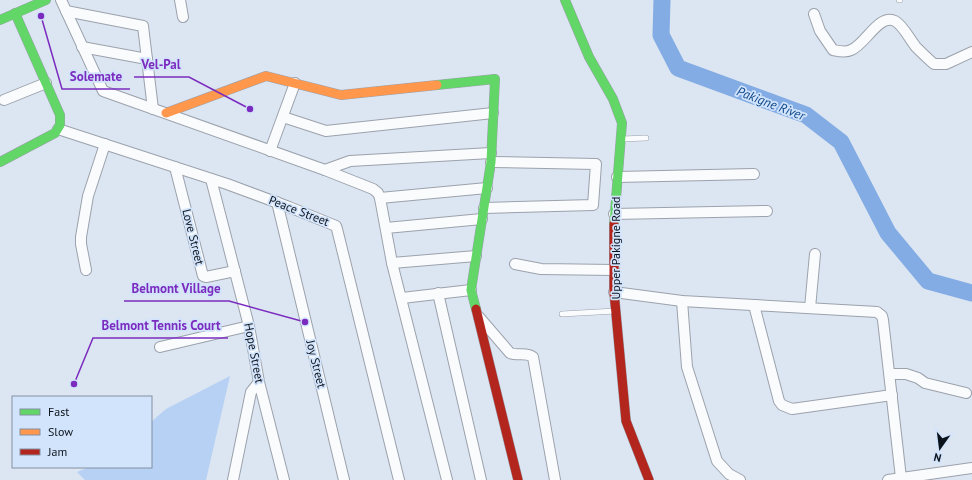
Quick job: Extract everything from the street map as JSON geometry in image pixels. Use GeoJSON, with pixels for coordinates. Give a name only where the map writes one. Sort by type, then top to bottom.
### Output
{"type":"FeatureCollection","features":[{"type":"Feature","properties":{"kind":"main road","name":"Upper Pakigne Road"},"geometry":{"type":"LineString","coordinates":[[565,0],[589,57],[613,99],[622,123],[622,140],[614,214],[614,292],[626,421],[649,480]]}},
{"type":"Feature","properties":{"kind":"main road"},"geometry":{"type":"LineString","coordinates":[[3,19],[39,1]]}},
{"type":"Feature","properties":{"kind":"main road"},"geometry":{"type":"LineString","coordinates":[[0,162],[55,133],[61,122],[60,115],[15,13]]}},
{"type":"Feature","properties":{"kind":"main road"},"geometry":{"type":"LineString","coordinates":[[166,113],[266,76],[342,95],[495,80],[491,158],[471,290],[518,480]]}},
{"type":"Feature","properties":{"kind":"street"},"geometry":{"type":"LineString","coordinates":[[61,0],[102,91],[325,170],[373,189],[378,193],[392,262],[448,480]]}},
{"type":"Feature","properties":{"kind":"street"},"geometry":{"type":"LineString","coordinates":[[180,0],[184,17]]}},
{"type":"Feature","properties":{"kind":"street"},"geometry":{"type":"LineString","coordinates":[[66,11],[143,26],[153,109]]}},
{"type":"Feature","properties":{"kind":"street"},"geometry":{"type":"LineString","coordinates":[[814,14],[820,31],[833,50],[851,51],[860,44],[882,21],[888,19],[894,20],[899,24],[916,47],[934,64],[946,64],[972,52]]}},
{"type":"Feature","properties":{"kind":"street"},"geometry":{"type":"LineString","coordinates":[[82,47],[147,59]]}},
{"type":"Feature","properties":{"kind":"street"},"geometry":{"type":"LineString","coordinates":[[4,100],[46,82]]}},
{"type":"Feature","properties":{"kind":"street"},"geometry":{"type":"LineString","coordinates":[[270,151],[295,83]]}},
{"type":"Feature","properties":{"kind":"street"},"geometry":{"type":"LineString","coordinates":[[283,117],[326,131],[493,113]]}},
{"type":"Feature","properties":{"kind":"street","name":"Peace Street"},"geometry":{"type":"LineString","coordinates":[[58,129],[277,202],[331,223],[337,229],[399,480]]}},
{"type":"Feature","properties":{"kind":"street"},"geometry":{"type":"LineString","coordinates":[[86,270],[81,237],[88,196],[105,144]]}},
{"type":"Feature","properties":{"kind":"street"},"geometry":{"type":"LineString","coordinates":[[325,170],[350,162],[491,158],[596,164],[593,204],[484,208]]}},
{"type":"Feature","properties":{"kind":"street","name":"Love Street"},"geometry":{"type":"LineString","coordinates":[[175,167],[203,276],[206,277],[234,271]]}},
{"type":"Feature","properties":{"kind":"street"},"geometry":{"type":"LineString","coordinates":[[618,177],[754,174]]}},
{"type":"Feature","properties":{"kind":"street","name":"Hope Street"},"geometry":{"type":"LineString","coordinates":[[211,179],[249,326],[259,382],[284,480]]}},
{"type":"Feature","properties":{"kind":"street"},"geometry":{"type":"LineString","coordinates":[[380,198],[487,188]]}},
{"type":"Feature","properties":{"kind":"street","name":"Joy Street"},"geometry":{"type":"LineString","coordinates":[[277,202],[344,480]]}},
{"type":"Feature","properties":{"kind":"street"},"geometry":{"type":"LineString","coordinates":[[614,214],[767,211]]}},
{"type":"Feature","properties":{"kind":"street"},"geometry":{"type":"LineString","coordinates":[[386,228],[482,219]]}},
{"type":"Feature","properties":{"kind":"street"},"geometry":{"type":"LineString","coordinates":[[810,308],[815,254]]}},
{"type":"Feature","properties":{"kind":"street"},"geometry":{"type":"LineString","coordinates":[[392,262],[476,256]]}},
{"type":"Feature","properties":{"kind":"street"},"geometry":{"type":"LineString","coordinates":[[515,264],[541,269],[614,270]]}},
{"type":"Feature","properties":{"kind":"street"},"geometry":{"type":"LineString","coordinates":[[402,298],[471,290]]}},
{"type":"Feature","properties":{"kind":"street"},"geometry":{"type":"LineString","coordinates":[[614,292],[682,301],[877,312],[883,320],[900,478]]}},
{"type":"Feature","properties":{"kind":"street"},"geometry":{"type":"LineString","coordinates":[[438,293],[481,480]]}},
{"type":"Feature","properties":{"kind":"street"},"geometry":{"type":"LineString","coordinates":[[682,301],[687,367],[714,454],[717,461],[729,474],[740,480]]}},
{"type":"Feature","properties":{"kind":"street"},"geometry":{"type":"LineString","coordinates":[[754,305],[779,401],[782,405],[792,410],[892,395]]}},
{"type":"Feature","properties":{"kind":"street"},"geometry":{"type":"LineString","coordinates":[[477,315],[509,352],[514,354],[528,354],[533,357],[555,480]]}},
{"type":"Feature","properties":{"kind":"street"},"geometry":{"type":"LineString","coordinates":[[160,347],[249,326]]}},
{"type":"Feature","properties":{"kind":"street"},"geometry":{"type":"LineString","coordinates":[[890,374],[906,374],[918,378],[926,383],[966,393]]}},
{"type":"Feature","properties":{"kind":"street"},"geometry":{"type":"LineString","coordinates":[[234,480],[251,392],[259,382]]}},
{"type":"Feature","properties":{"kind":"street"},"geometry":{"type":"LineString","coordinates":[[888,480],[972,468]]}},
{"type":"Feature","properties":{"kind":"lane"},"geometry":{"type":"LineString","coordinates":[[622,140],[646,138]]}},
{"type":"Feature","properties":{"kind":"lane"},"geometry":{"type":"LineString","coordinates":[[562,314],[616,311]]}},
{"type":"Feature","properties":{"kind":"shaded area"},"geometry":{"type":"Polygon","coordinates":[[[230,376],[206,480],[85,480],[77,472],[87,468],[152,468],[152,421],[166,409],[230,376]]]}},
{"type":"Feature","properties":{"kind":"waterway","name":"Pakigne River"},"geometry":{"type":"LineString","coordinates":[[662,0],[661,35],[678,68],[806,115],[841,142],[888,233],[928,281],[972,293]]}},
{"type":"Feature","properties":{"kind":"traffic: fast"},"geometry":{"type":"LineString","coordinates":[[0,20],[46,0]]}},
{"type":"Feature","properties":{"kind":"traffic: fast"},"geometry":{"type":"LineString","coordinates":[[565,0],[589,57],[613,99],[622,123],[614,224]]}},
{"type":"Feature","properties":{"kind":"traffic: fast"},"geometry":{"type":"LineString","coordinates":[[0,162],[55,133],[60,125],[60,115],[15,13]]}},
{"type":"Feature","properties":{"kind":"traffic: fast"},"geometry":{"type":"LineString","coordinates":[[437,85],[495,79],[491,162],[471,290],[476,309]]}},
{"type":"Feature","properties":{"kind":"traffic: slow"},"geometry":{"type":"LineString","coordinates":[[166,113],[266,76],[341,95],[437,85]]}},
{"type":"Feature","properties":{"kind":"traffic: jam"},"geometry":{"type":"LineString","coordinates":[[614,224],[614,292],[626,421],[649,480]]}},
{"type":"Feature","properties":{"kind":"traffic: jam"},"geometry":{"type":"LineString","coordinates":[[476,309],[518,480]]}},
{"type":"Feature","properties":{"kind":"place","name":"Solemate"},"geometry":{"type":"Point","coordinates":[41,16]}},
{"type":"Feature","properties":{"kind":"place","name":"Vel-Pal"},"geometry":{"type":"Point","coordinates":[250,109]}},
{"type":"Feature","properties":{"kind":"place","name":"Belmont Village"},"geometry":{"type":"Point","coordinates":[305,322]}},
{"type":"Feature","properties":{"kind":"place","name":"Belmont Tennis Court"},"geometry":{"type":"Point","coordinates":[74,384]}}]}
